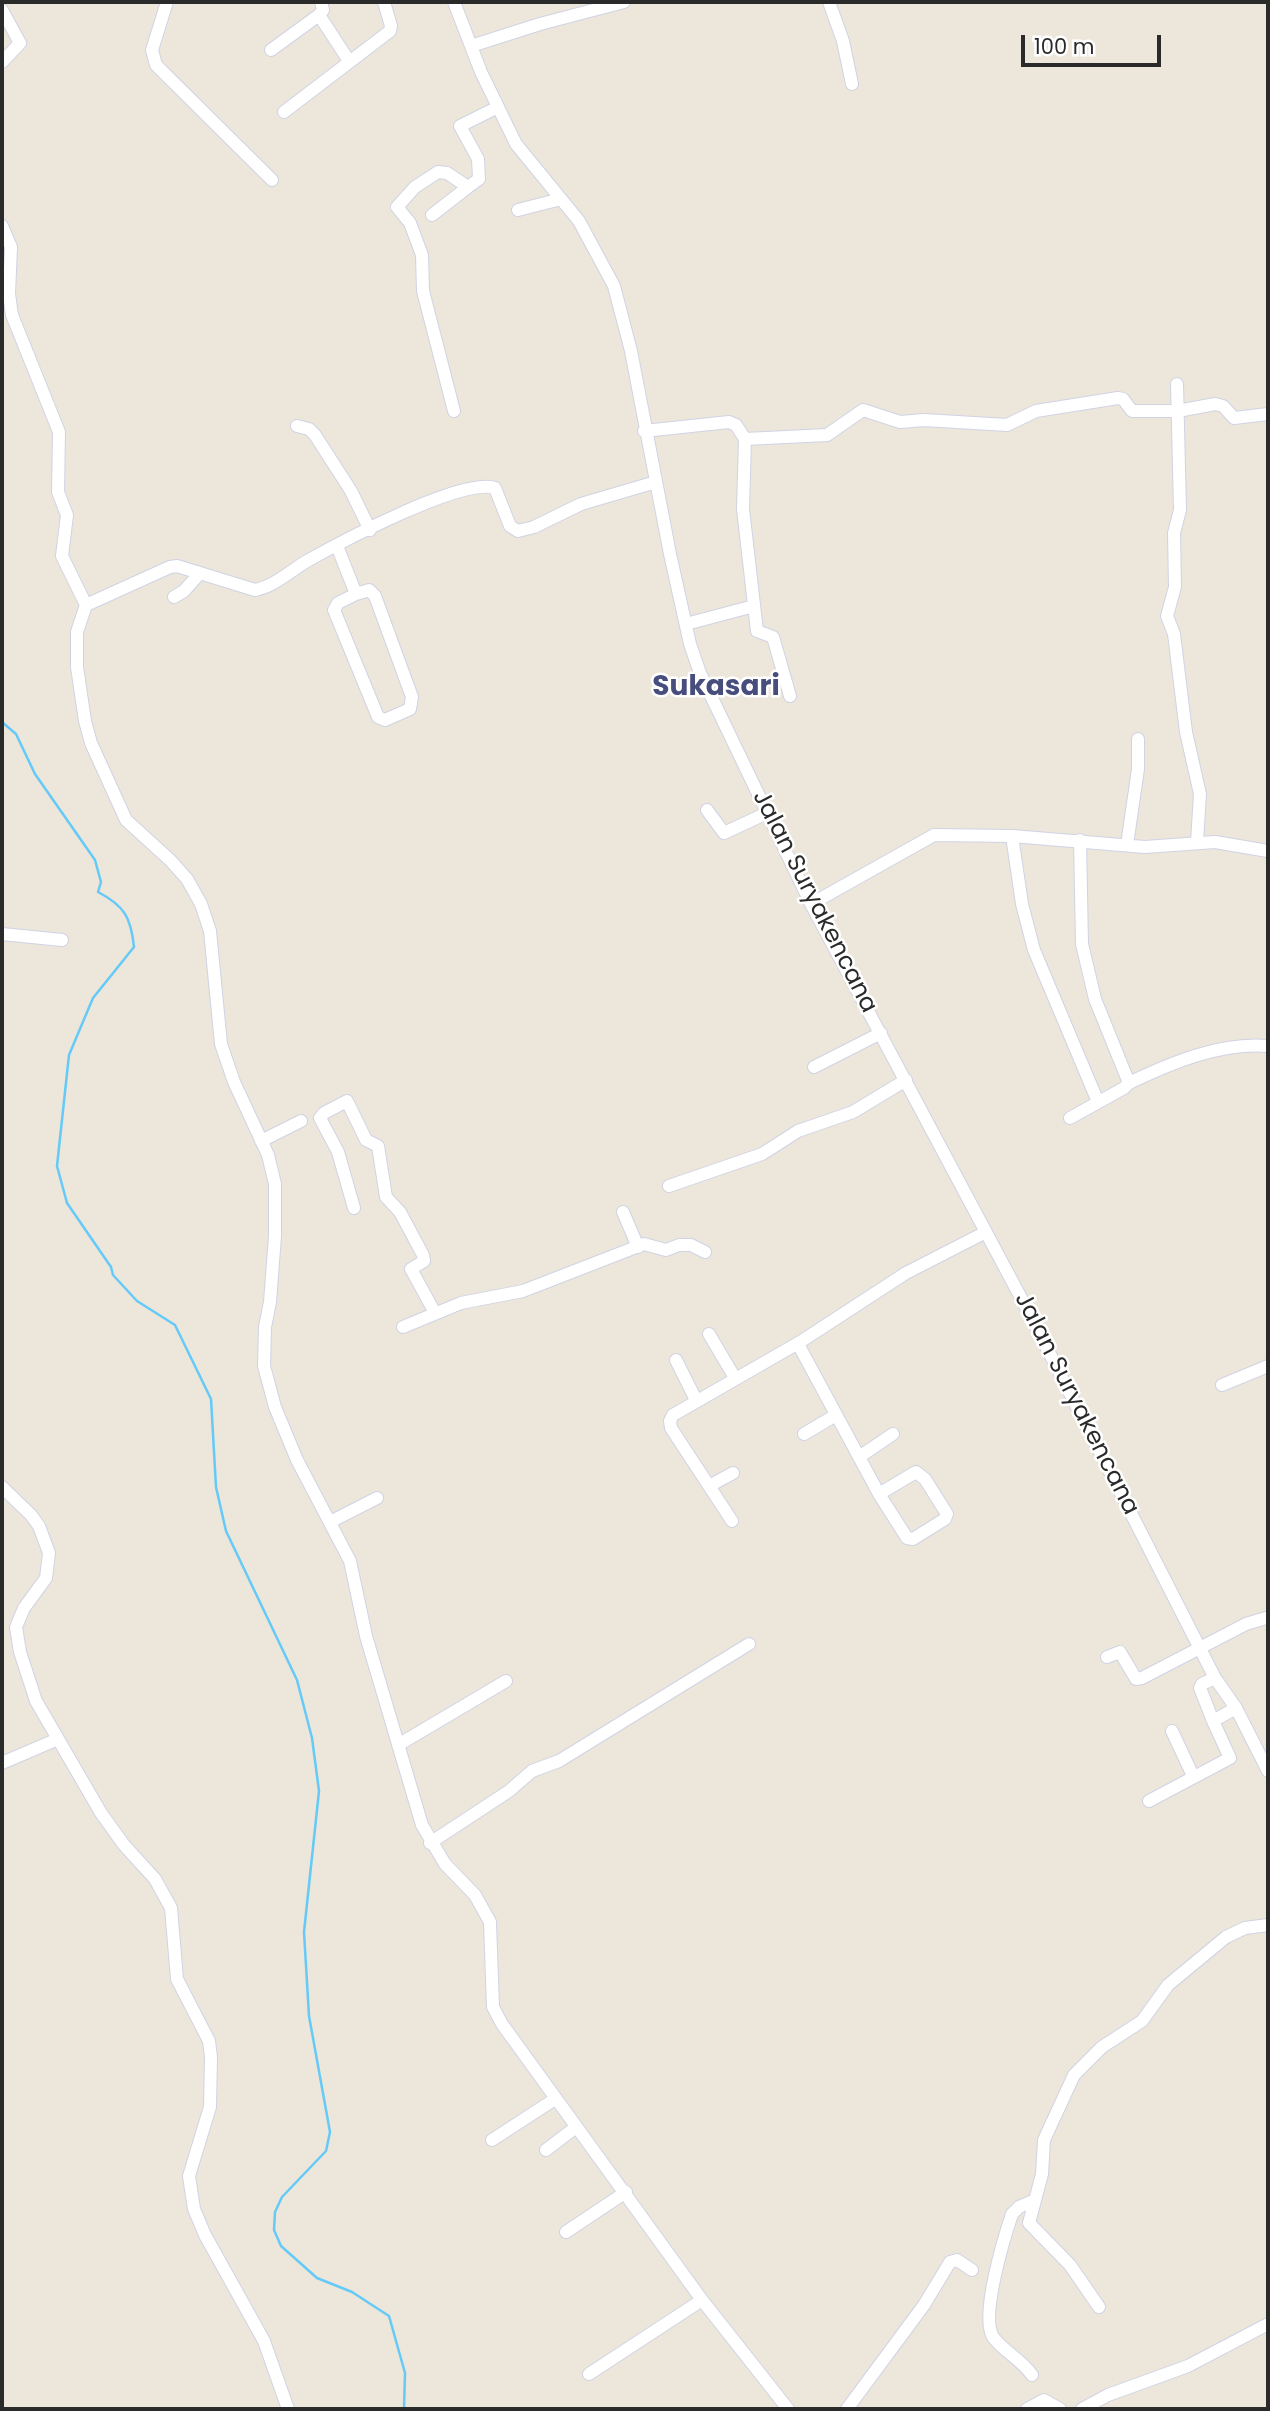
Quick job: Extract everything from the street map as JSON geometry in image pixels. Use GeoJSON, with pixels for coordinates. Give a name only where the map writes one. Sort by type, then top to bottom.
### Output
{"type":"FeatureCollection","features":[{"type":"Feature","properties":{"kind":"street"},"geometry":{"type":"LineString","coordinates":[[167,2],[152,50],[156,65],[272,180]]}},
{"type":"Feature","properties":{"kind":"street"},"geometry":{"type":"LineString","coordinates":[[284,112],[391,29],[384,2]]}},
{"type":"Feature","properties":{"kind":"street","name":"Jalan Suryakencana"},"geometry":{"type":"LineString","coordinates":[[454,2],[498,107],[522,153],[586,234],[614,286],[631,351],[644,431],[686,624],[700,673],[811,904],[986,1232],[1215,1678],[1236,1708],[1267,1767]]}},
{"type":"Feature","properties":{"kind":"street"},"geometry":{"type":"LineString","coordinates":[[471,46],[540,23],[624,2]]}},
{"type":"Feature","properties":{"kind":"street"},"geometry":{"type":"LineString","coordinates":[[829,2],[843,41],[852,84]]}},
{"type":"Feature","properties":{"kind":"street"},"geometry":{"type":"LineString","coordinates":[[271,50],[320,8],[349,61]]}},
{"type":"Feature","properties":{"kind":"street"},"geometry":{"type":"LineString","coordinates":[[2,9],[20,43],[2,62]]}},
{"type":"Feature","properties":{"kind":"street"},"geometry":{"type":"LineString","coordinates":[[432,215],[479,178],[480,165],[460,126],[498,107]]}},
{"type":"Feature","properties":{"kind":"street"},"geometry":{"type":"LineString","coordinates":[[454,411],[423,291],[422,255],[410,223],[397,207],[415,187],[438,172],[447,173],[468,187]]}},
{"type":"Feature","properties":{"kind":"street"},"geometry":{"type":"LineString","coordinates":[[518,210],[561,199]]}},
{"type":"Feature","properties":{"kind":"street"},"geometry":{"type":"LineString","coordinates":[[2,226],[11,247],[9,294],[12,315],[59,432],[58,492],[67,515],[62,556],[86,605],[77,632],[76,667],[85,721],[126,820],[187,879],[201,904],[212,946],[221,1044],[234,1082],[273,1172],[276,1198],[264,1366],[293,1451],[350,1561],[366,1636],[416,1811],[430,1843],[444,1864],[475,1895],[490,1922],[493,2007],[555,2099],[626,2192],[702,2300],[788,2409]]}},
{"type":"Feature","properties":{"kind":"street"},"geometry":{"type":"LineString","coordinates":[[1177,384],[1180,510],[1174,533],[1175,587],[1167,617],[1174,634],[1186,732],[1200,794],[1197,842]]}},
{"type":"Feature","properties":{"kind":"street"},"geometry":{"type":"LineString","coordinates":[[745,439],[827,435],[863,410],[900,422],[924,420],[1007,425],[1036,411],[1118,398],[1123,399],[1132,411],[1178,411],[1214,404],[1223,406],[1234,418],[1268,414]]}},
{"type":"Feature","properties":{"kind":"street"},"geometry":{"type":"LineString","coordinates":[[644,431],[729,422],[736,425],[745,439],[743,509],[757,631],[773,637],[790,696]]}},
{"type":"Feature","properties":{"kind":"street"},"geometry":{"type":"LineString","coordinates":[[297,426],[304,427],[315,435],[351,492],[370,530]]}},
{"type":"Feature","properties":{"kind":"street"},"geometry":{"type":"LineString","coordinates":[[86,605],[170,567],[255,590],[337,546],[441,497],[486,486],[499,493],[512,528],[522,530],[581,504],[656,482]]}},
{"type":"Feature","properties":{"kind":"street"},"geometry":{"type":"LineString","coordinates":[[337,546],[356,594]]}},
{"type":"Feature","properties":{"kind":"street"},"geometry":{"type":"LineString","coordinates":[[174,597],[184,591],[199,574]]}},
{"type":"Feature","properties":{"kind":"street"},"geometry":{"type":"LineString","coordinates":[[369,590],[375,596],[412,697],[410,709],[385,720],[378,717],[335,614],[336,605],[356,594],[369,590]]}},
{"type":"Feature","properties":{"kind":"street"},"geometry":{"type":"LineString","coordinates":[[686,624],[754,606]]}},
{"type":"Feature","properties":{"kind":"street"},"geometry":{"type":"LineString","coordinates":[[1127,845],[1139,769],[1138,739]]}},
{"type":"Feature","properties":{"kind":"street"},"geometry":{"type":"LineString","coordinates":[[708,810],[724,833],[767,813]]}},
{"type":"Feature","properties":{"kind":"street"},"geometry":{"type":"LineString","coordinates":[[811,904],[928,835],[1012,836],[1158,847],[1197,842],[1268,851]]}},
{"type":"Feature","properties":{"kind":"street"},"geometry":{"type":"LineString","coordinates":[[1012,836],[1022,904],[1034,950],[1098,1102]]}},
{"type":"Feature","properties":{"kind":"street"},"geometry":{"type":"LineString","coordinates":[[1080,840],[1084,954],[1095,999],[1129,1083]]}},
{"type":"Feature","properties":{"kind":"street"},"geometry":{"type":"LineString","coordinates":[[2,934],[62,940]]}},
{"type":"Feature","properties":{"kind":"street"},"geometry":{"type":"LineString","coordinates":[[814,1067],[881,1032]]}},
{"type":"Feature","properties":{"kind":"street"},"geometry":{"type":"LineString","coordinates":[[1070,1118],[1129,1083],[1166,1066],[1225,1048],[1268,1046]]}},
{"type":"Feature","properties":{"kind":"street"},"geometry":{"type":"LineString","coordinates":[[669,1186],[762,1154],[798,1131],[853,1112],[906,1080]]}},
{"type":"Feature","properties":{"kind":"street"},"geometry":{"type":"LineString","coordinates":[[354,1208],[338,1152],[320,1118],[347,1101],[366,1140],[378,1146],[386,1197],[404,1220],[424,1259],[411,1269],[436,1313]]}},
{"type":"Feature","properties":{"kind":"street"},"geometry":{"type":"LineString","coordinates":[[261,1141],[301,1121]]}},
{"type":"Feature","properties":{"kind":"street"},"geometry":{"type":"LineString","coordinates":[[624,1212],[638,1247]]}},
{"type":"Feature","properties":{"kind":"street"},"geometry":{"type":"LineString","coordinates":[[732,1521],[671,1428],[670,1421],[679,1410],[798,1344],[906,1273],[986,1232]]}},
{"type":"Feature","properties":{"kind":"street"},"geometry":{"type":"LineString","coordinates":[[403,1327],[461,1303],[523,1291],[648,1244],[666,1250],[679,1245],[691,1245],[705,1252]]}},
{"type":"Feature","properties":{"kind":"street"},"geometry":{"type":"LineString","coordinates":[[709,1334],[734,1378]]}},
{"type":"Feature","properties":{"kind":"street"},"geometry":{"type":"LineString","coordinates":[[798,1344],[879,1494],[909,1539],[945,1519],[947,1514],[925,1479],[916,1472],[879,1494]]}},
{"type":"Feature","properties":{"kind":"street"},"geometry":{"type":"LineString","coordinates":[[676,1360],[696,1400]]}},
{"type":"Feature","properties":{"kind":"street"},"geometry":{"type":"LineString","coordinates":[[1222,1385],[1268,1366]]}},
{"type":"Feature","properties":{"kind":"street"},"geometry":{"type":"LineString","coordinates":[[804,1434],[836,1415]]}},
{"type":"Feature","properties":{"kind":"street"},"geometry":{"type":"LineString","coordinates":[[859,1457],[893,1434]]}},
{"type":"Feature","properties":{"kind":"street"},"geometry":{"type":"LineString","coordinates":[[709,1486],[733,1473]]}},
{"type":"Feature","properties":{"kind":"street"},"geometry":{"type":"LineString","coordinates":[[2,1487],[39,1526],[49,1553],[46,1578],[24,1608],[16,1627],[20,1652],[36,1701],[112,1829],[155,1879],[171,1908],[177,1979],[209,2041],[211,2057],[210,2108],[189,2176],[194,2209],[205,2235],[264,2341],[288,2409]]}},
{"type":"Feature","properties":{"kind":"street"},"geometry":{"type":"LineString","coordinates":[[330,1522],[377,1498]]}},
{"type":"Feature","properties":{"kind":"street"},"geometry":{"type":"LineString","coordinates":[[1107,1657],[1120,1652],[1136,1679],[1266,1618]]}},
{"type":"Feature","properties":{"kind":"street"},"geometry":{"type":"LineString","coordinates":[[430,1843],[509,1791],[532,1772],[559,1761],[749,1644]]}},
{"type":"Feature","properties":{"kind":"street"},"geometry":{"type":"LineString","coordinates":[[1149,1801],[1230,1758],[1200,1688],[1202,1684],[1215,1678]]}},
{"type":"Feature","properties":{"kind":"street"},"geometry":{"type":"LineString","coordinates":[[398,1745],[506,1681]]}},
{"type":"Feature","properties":{"kind":"street"},"geometry":{"type":"LineString","coordinates":[[1213,1721],[1236,1708]]}},
{"type":"Feature","properties":{"kind":"street"},"geometry":{"type":"LineString","coordinates":[[1172,1731],[1193,1776]]}},
{"type":"Feature","properties":{"kind":"street"},"geometry":{"type":"LineString","coordinates":[[2,1763],[58,1739]]}},
{"type":"Feature","properties":{"kind":"street"},"geometry":{"type":"LineString","coordinates":[[1099,2307],[1070,2265],[1029,2223],[1042,2174],[1044,2140],[1066,2087],[1083,2063],[1142,2021],[1168,1985],[1226,1937],[1245,1928],[1268,1925]]}},
{"type":"Feature","properties":{"kind":"street"},"geometry":{"type":"LineString","coordinates":[[492,2140],[555,2099]]}},
{"type":"Feature","properties":{"kind":"street"},"geometry":{"type":"LineString","coordinates":[[546,2150],[576,2127]]}},
{"type":"Feature","properties":{"kind":"street"},"geometry":{"type":"LineString","coordinates":[[566,2232],[626,2192]]}},
{"type":"Feature","properties":{"kind":"street"},"geometry":{"type":"LineString","coordinates":[[1032,2375],[995,2339],[990,2326],[992,2294],[1012,2214],[1019,2207],[1035,2200]]}},
{"type":"Feature","properties":{"kind":"street"},"geometry":{"type":"LineString","coordinates":[[847,2409],[924,2305],[950,2262],[957,2260],[972,2270]]}},
{"type":"Feature","properties":{"kind":"street"},"geometry":{"type":"LineString","coordinates":[[589,2374],[702,2300]]}},
{"type":"Feature","properties":{"kind":"street"},"geometry":{"type":"LineString","coordinates":[[1082,2409],[1108,2395],[1188,2366],[1268,2324]]}},
{"type":"Feature","properties":{"kind":"street"},"geometry":{"type":"LineString","coordinates":[[1027,2409],[1044,2400],[1060,2409]]}},
{"type":"Feature","properties":{"kind":"waterway"},"geometry":{"type":"LineString","coordinates":[[2,722],[16,734],[35,774],[95,860],[101,882],[98,892],[115,902],[125,914],[133,937],[134,947],[93,998],[69,1055],[57,1166],[67,1203],[111,1267],[113,1275],[137,1301],[175,1325],[211,1399],[216,1487],[226,1531],[297,1680],[312,1738],[319,1791],[304,1932],[309,2016],[330,2132],[326,2151],[282,2197],[275,2212],[274,2230],[281,2246],[317,2278],[352,2292],[389,2316],[405,2373],[404,2409]]}},
{"type":"Feature","properties":{"kind":"district","name":"Sukasari"},"geometry":{"type":"Point","coordinates":[716,688]}}]}
